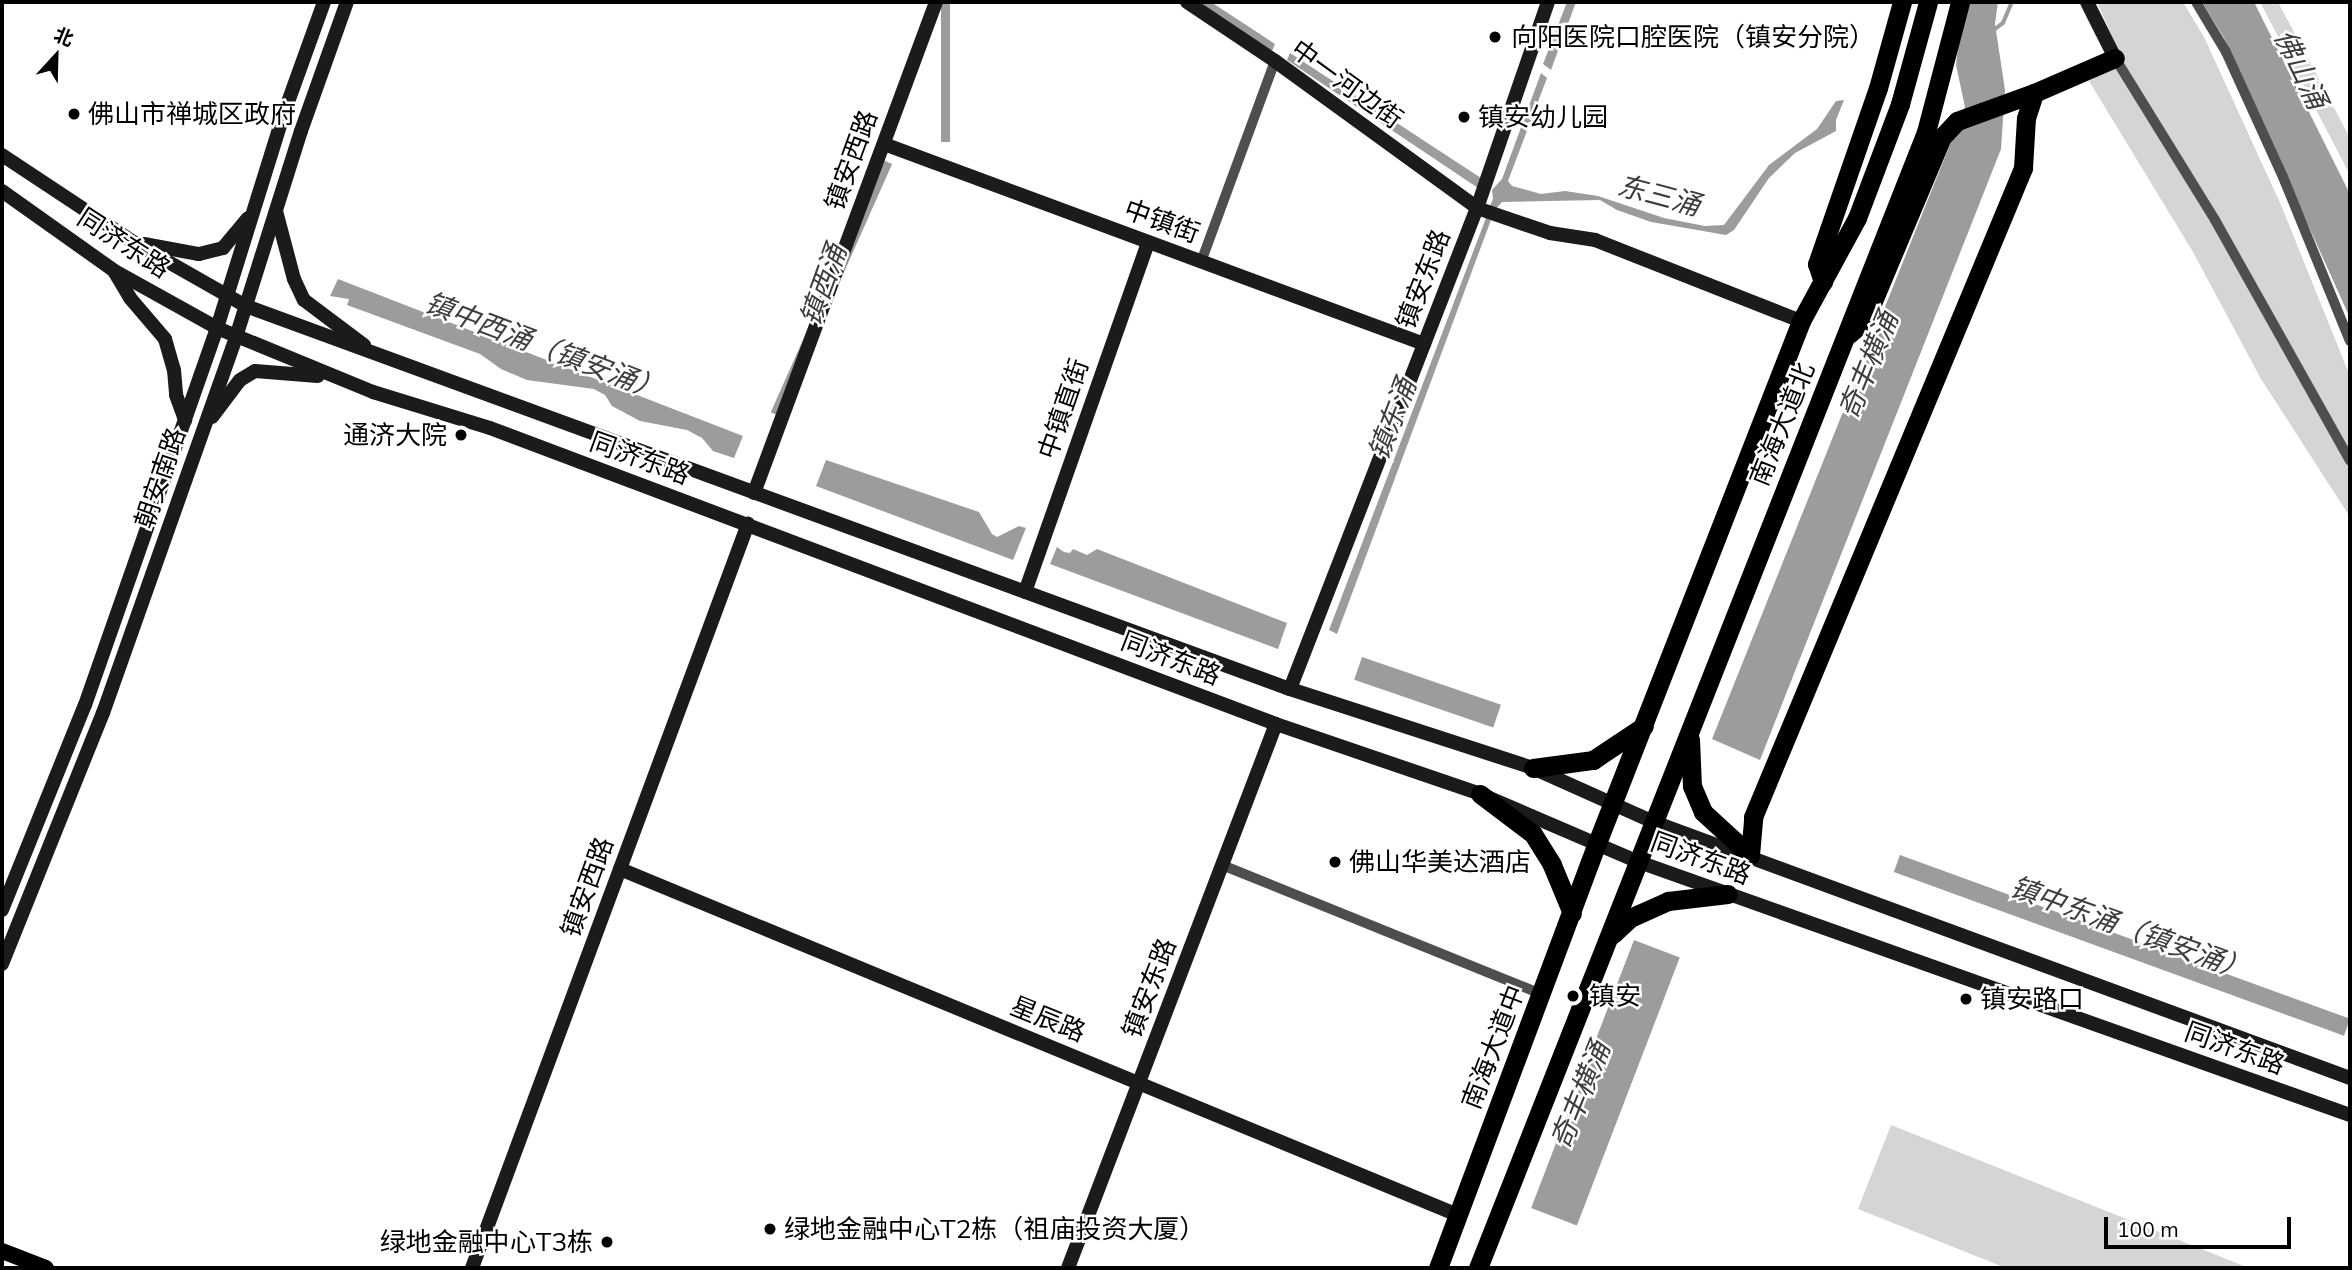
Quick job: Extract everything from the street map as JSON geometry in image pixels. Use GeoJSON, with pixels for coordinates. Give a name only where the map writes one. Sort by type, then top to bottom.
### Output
{"type":"FeatureCollection","features":[{"type":"Feature","properties":{"kind":"highway"},"geometry":{"type":"LineString","coordinates":[[1823,282],[1817,264],[1878,88],[1902,2]]}},
{"type":"Feature","properties":{"kind":"highway","name":"南海大道北"},"geometry":{"type":"LineString","coordinates":[[1597,843],[1801,321],[1857,218],[1900,104],[1927,2]]}},
{"type":"Feature","properties":{"kind":"highway","name":"南海大道北"},"geometry":{"type":"LineString","coordinates":[[1639,862],[1932,109],[1960,2]]}},
{"type":"Feature","properties":{"kind":"highway"},"geometry":{"type":"LineString","coordinates":[[1843,340],[1865,320],[1942,137],[1958,121],[2034,93],[2115,58]]}},
{"type":"Feature","properties":{"kind":"highway"},"geometry":{"type":"LineString","coordinates":[[1750,855],[1753,817],[2023,167],[2026,118],[2034,93]]}},
{"type":"Feature","properties":{"kind":"highway"},"geometry":{"type":"LineString","coordinates":[[1533,768],[1593,760],[1644,726]]}},
{"type":"Feature","properties":{"kind":"highway"},"geometry":{"type":"LineString","coordinates":[[1689,731],[1692,786],[1703,812],[1750,855]]}},
{"type":"Feature","properties":{"kind":"highway"},"geometry":{"type":"LineString","coordinates":[[1480,794],[1533,834],[1552,865],[1572,913]]}},
{"type":"Feature","properties":{"kind":"highway","name":"南海大道中"},"geometry":{"type":"LineString","coordinates":[[1437,1268],[1597,843]]}},
{"type":"Feature","properties":{"kind":"highway"},"geometry":{"type":"LineString","coordinates":[[1478,1268],[1639,862]]}},
{"type":"Feature","properties":{"kind":"highway"},"geometry":{"type":"LineString","coordinates":[[1609,937],[1630,918],[1668,901],[1728,894]]}},
{"type":"Feature","properties":{"kind":"main road","name":"朝安南路"},"geometry":{"type":"LineString","coordinates":[[2,910],[85,705],[227,297],[283,116],[324,2]]}},
{"type":"Feature","properties":{"kind":"main road","name":"朝安南路"},"geometry":{"type":"LineString","coordinates":[[2,964],[103,713],[236,337],[347,2]]}},
{"type":"Feature","properties":{"kind":"main road","name":"镇安西路"},"geometry":{"type":"LineString","coordinates":[[754,493],[936,2]]}},
{"type":"Feature","properties":{"kind":"main road","name":"中一河边街"},"geometry":{"type":"LineString","coordinates":[[1187,2],[1275,61],[1477,208],[1550,233],[1595,240],[1801,321]]}},
{"type":"Feature","properties":{"kind":"main road","name":"镇安东路"},"geometry":{"type":"LineString","coordinates":[[1290,689],[1477,208],[1548,2]]}},
{"type":"Feature","properties":{"kind":"main road"},"geometry":{"type":"LineString","coordinates":[[2087,2],[2115,58]]}},
{"type":"Feature","properties":{"kind":"main road","name":"中镇街"},"geometry":{"type":"LineString","coordinates":[[884,144],[1424,344]]}},
{"type":"Feature","properties":{"kind":"main road","name":"同济东路"},"geometry":{"type":"LineString","coordinates":[[2,155],[135,243],[246,306],[1290,689],[1533,768],[1654,822],[1750,855],[2350,1078]]}},
{"type":"Feature","properties":{"kind":"main road","name":"同济东路"},"geometry":{"type":"LineString","coordinates":[[2,191],[113,270],[216,328],[344,380],[490,428],[1276,724],[1480,794],[1639,862],[2350,1115]]}},
{"type":"Feature","properties":{"kind":"main road"},"geometry":{"type":"LineString","coordinates":[[135,243],[200,254],[223,247],[239,232],[257,205]]}},
{"type":"Feature","properties":{"kind":"main road"},"geometry":{"type":"LineString","coordinates":[[276,211],[294,279],[304,300],[335,325],[386,359]]}},
{"type":"Feature","properties":{"kind":"main road","name":"中镇直街"},"geometry":{"type":"LineString","coordinates":[[1025,592],[1148,242]]}},
{"type":"Feature","properties":{"kind":"main road"},"geometry":{"type":"LineString","coordinates":[[113,270],[130,298],[165,339],[174,370],[176,395],[185,419]]}},
{"type":"Feature","properties":{"kind":"main road"},"geometry":{"type":"LineString","coordinates":[[205,426],[240,380],[255,371],[289,371],[344,380]]}},
{"type":"Feature","properties":{"kind":"main road","name":"镇安西路"},"geometry":{"type":"LineString","coordinates":[[472,1268],[748,523]]}},
{"type":"Feature","properties":{"kind":"main road","name":"镇安东路"},"geometry":{"type":"LineString","coordinates":[[1068,1268],[1276,724]]}},
{"type":"Feature","properties":{"kind":"main road","name":"星辰路"},"geometry":{"type":"LineString","coordinates":[[620,869],[1458,1215]]}},
{"type":"Feature","properties":{"kind":"main road"},"geometry":{"type":"LineString","coordinates":[[2,1251],[46,1268]]}},
{"type":"Feature","properties":{"kind":"street"},"geometry":{"type":"LineString","coordinates":[[2196,2],[2226,52],[2278,165],[2350,341]]}},
{"type":"Feature","properties":{"kind":"street"},"geometry":{"type":"LineString","coordinates":[[2115,58],[2203,199],[2350,461]]}},
{"type":"Feature","properties":{"kind":"street"},"geometry":{"type":"LineString","coordinates":[[1201,262],[1275,61]]}},
{"type":"Feature","properties":{"kind":"street"},"geometry":{"type":"LineString","coordinates":[[1222,865],[1541,994]]}},
{"type":"Feature","properties":{"kind":"shaded area"},"geometry":{"type":"Polygon","coordinates":[[[2097,2],[2183,2],[2204,37],[2281,205],[2350,376],[2350,517],[2261,379],[2193,252],[2089,81],[2123,61],[2097,2]]]}},
{"type":"Feature","properties":{"kind":"shaded area"},"geometry":{"type":"Polygon","coordinates":[[[2260,2],[2278,2],[2350,138],[2350,175],[2260,2]]]}},
{"type":"Feature","properties":{"kind":"shaded area"},"geometry":{"type":"Polygon","coordinates":[[[1891,1125],[2249,1268],[2006,1268],[1858,1209],[1891,1125]]]}},
{"type":"Feature","properties":{"kind":"water"},"geometry":{"type":"Polygon","coordinates":[[[941,2],[950,2],[950,142],[941,142],[941,2]]]}},
{"type":"Feature","properties":{"kind":"water"},"geometry":{"type":"Polygon","coordinates":[[[1196,2],[1211,2],[1275,44],[1272,51],[1196,2]]]}},
{"type":"Feature","properties":{"kind":"water"},"geometry":{"type":"Polygon","coordinates":[[[1567,2],[1576,2],[1551,70],[1543,64],[1567,2]]]}},
{"type":"Feature","properties":{"kind":"water"},"geometry":{"type":"Polygon","coordinates":[[[1963,2],[1998,2],[1995,24],[2005,90],[2001,149],[1760,760],[1712,739],[1965,107],[1956,65],[1963,2]]]}},
{"type":"Feature","properties":{"kind":"water","name":"佛山涌"},"geometry":{"type":"Polygon","coordinates":[[[2202,2],[2254,2],[2350,194],[2350,318],[2224,38],[2202,2]]]}},
{"type":"Feature","properties":{"kind":"water"},"geometry":{"type":"Polygon","coordinates":[[[1290,53],[1481,178],[1478,188],[1287,60],[1290,53]]]}},
{"type":"Feature","properties":{"kind":"water"},"geometry":{"type":"Polygon","coordinates":[[[1541,73],[1547,78],[1508,181],[1512,186],[1541,194],[1565,191],[1598,196],[1664,218],[1705,226],[1724,225],[1769,165],[1817,129],[1836,101],[1844,100],[1836,120],[1836,131],[1795,153],[1769,178],[1734,230],[1726,235],[1651,222],[1617,210],[1600,200],[1502,202],[1493,212],[1488,210],[1493,199],[1492,190],[1502,179],[1541,73]]]}},
{"type":"Feature","properties":{"kind":"water"},"geometry":{"type":"Polygon","coordinates":[[[883,160],[892,164],[780,416],[771,412],[883,160]]]}},
{"type":"Feature","properties":{"kind":"water"},"geometry":{"type":"Polygon","coordinates":[[[1486,218],[1491,220],[1337,634],[1329,630],[1486,218]]]}},
{"type":"Feature","properties":{"kind":"water"},"geometry":{"type":"Polygon","coordinates":[[[338,279],[743,436],[734,458],[713,451],[702,438],[687,430],[640,421],[612,406],[605,395],[594,389],[527,380],[501,369],[480,354],[347,305],[349,299],[330,296],[338,279]]]}},
{"type":"Feature","properties":{"kind":"water"},"geometry":{"type":"Polygon","coordinates":[[[826,460],[979,512],[992,534],[997,537],[1019,526],[1026,528],[1013,560],[816,486],[826,460]]]}},
{"type":"Feature","properties":{"kind":"water"},"geometry":{"type":"Polygon","coordinates":[[[1057,547],[1064,552],[1070,553],[1073,549],[1087,555],[1097,549],[1287,623],[1278,649],[1050,564],[1057,547]]]}},
{"type":"Feature","properties":{"kind":"water"},"geometry":{"type":"Polygon","coordinates":[[[1362,657],[1501,705],[1493,728],[1354,680],[1362,657]]]}},
{"type":"Feature","properties":{"kind":"water"},"geometry":{"type":"Polygon","coordinates":[[[1900,855],[2350,1019],[2344,1036],[1894,872],[1900,855]]]}},
{"type":"Feature","properties":{"kind":"water"},"geometry":{"type":"Polygon","coordinates":[[[1634,940],[1680,958],[1577,1225],[1531,1208],[1634,940]]]}},
{"type":"Feature","properties":{"kind":"waterway","name":"奇丰横涌"},"geometry":{"type":"LineString","coordinates":[[1994,30],[2003,23],[2012,2]]}},
{"type":"Feature","properties":{"kind":"place","name":"向阳医院口腔医院（镇安分院）"},"geometry":{"type":"Point","coordinates":[1495,37]}},
{"type":"Feature","properties":{"kind":"place","name":"佛山市禅城区政府"},"geometry":{"type":"Point","coordinates":[74,114]}},
{"type":"Feature","properties":{"kind":"place","name":"镇安幼儿园"},"geometry":{"type":"Point","coordinates":[1464,117]}},
{"type":"Feature","properties":{"kind":"place","name":"通济大院"},"geometry":{"type":"Point","coordinates":[461,435]}},
{"type":"Feature","properties":{"kind":"place","name":"佛山华美达酒店"},"geometry":{"type":"Point","coordinates":[1335,862]}},
{"type":"Feature","properties":{"kind":"place","name":"镇安"},"geometry":{"type":"Point","coordinates":[1573,996]}},
{"type":"Feature","properties":{"kind":"place","name":"镇安路口"},"geometry":{"type":"Point","coordinates":[1966,999]}},
{"type":"Feature","properties":{"kind":"place","name":"绿地金融中心T2栋（祖庙投资大厦）"},"geometry":{"type":"Point","coordinates":[770,1229]}},
{"type":"Feature","properties":{"kind":"place","name":"绿地金融中心T3栋"},"geometry":{"type":"Point","coordinates":[607,1242]}},
{"type":"Feature","properties":{"kind":"water label","name":"东三涌"},"geometry":{"type":"Point","coordinates":[1659,195]}},
{"type":"Feature","properties":{"kind":"water label","name":"镇西涌"},"geometry":{"type":"Point","coordinates":[823,285]}},
{"type":"Feature","properties":{"kind":"water label","name":"镇中西涌（镇安涌）"},"geometry":{"type":"Point","coordinates":[544,346]}},
{"type":"Feature","properties":{"kind":"water label","name":"镇东涌"},"geometry":{"type":"Point","coordinates":[1392,419]}},
{"type":"Feature","properties":{"kind":"water label","name":"镇中东涌（镇安涌）"},"geometry":{"type":"Point","coordinates":[2130,928]}}]}
